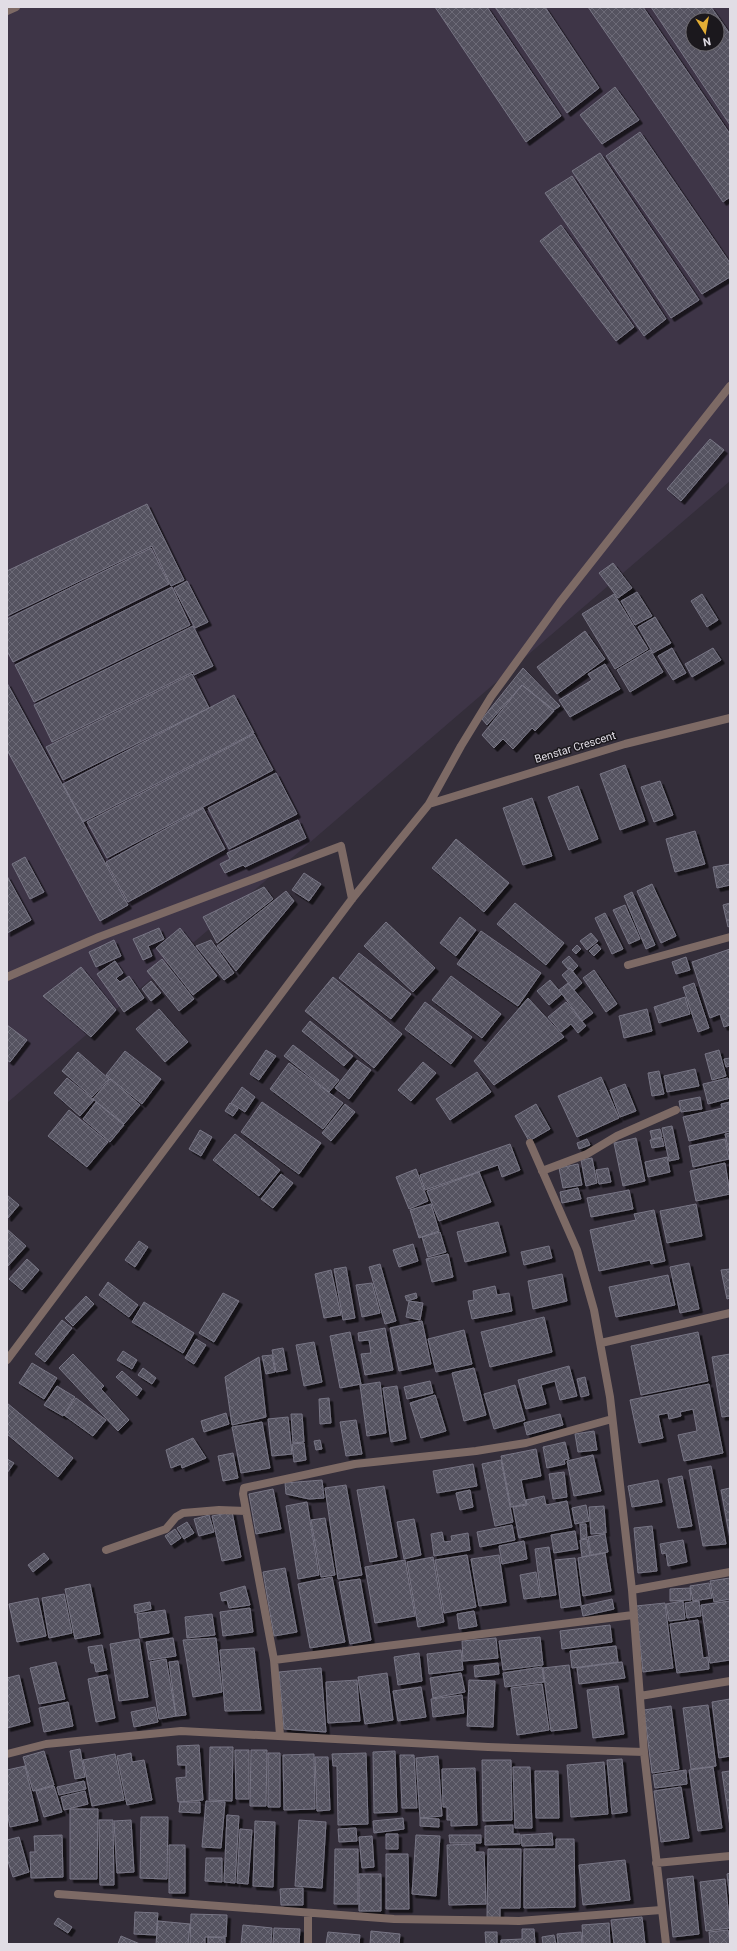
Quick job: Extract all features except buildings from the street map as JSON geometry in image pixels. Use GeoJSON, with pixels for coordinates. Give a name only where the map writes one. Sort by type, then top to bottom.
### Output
{"type":"FeatureCollection","features":[{"type":"Feature","properties":{"kind":"street"},"geometry":{"type":"LineString","coordinates":[[7,11],[16,7]]}},
{"type":"Feature","properties":{"kind":"street"},"geometry":{"type":"LineString","coordinates":[[7,1360],[352,899],[429,804],[461,746],[495,691],[560,602],[730,386]]}},
{"type":"Feature","properties":{"kind":"street","name":"Benstar Crescent"},"geometry":{"type":"LineString","coordinates":[[429,804],[625,744],[730,718]]}},
{"type":"Feature","properties":{"kind":"street"},"geometry":{"type":"LineString","coordinates":[[7,977],[99,937],[341,846],[352,899]]}},
{"type":"Feature","properties":{"kind":"street"},"geometry":{"type":"LineString","coordinates":[[628,965],[730,937]]}},
{"type":"Feature","properties":{"kind":"street"},"geometry":{"type":"LineString","coordinates":[[542,1171],[587,1154],[617,1136],[676,1110]]}},
{"type":"Feature","properties":{"kind":"street"},"geometry":{"type":"LineString","coordinates":[[530,1143],[577,1250],[594,1310],[601,1343],[612,1419],[632,1590],[644,1752],[666,1944]]}},
{"type":"Feature","properties":{"kind":"street"},"geometry":{"type":"LineString","coordinates":[[601,1343],[730,1313]]}},
{"type":"Feature","properties":{"kind":"street"},"geometry":{"type":"LineString","coordinates":[[280,1735],[274,1660],[246,1511],[243,1491],[244,1488],[252,1485],[355,1464],[476,1451],[526,1443],[612,1419]]}},
{"type":"Feature","properties":{"kind":"street"},"geometry":{"type":"LineString","coordinates":[[106,1550],[166,1529],[176,1517],[184,1513],[219,1510],[246,1511]]}},
{"type":"Feature","properties":{"kind":"street"},"geometry":{"type":"LineString","coordinates":[[632,1590],[730,1572]]}},
{"type":"Feature","properties":{"kind":"street"},"geometry":{"type":"LineString","coordinates":[[274,1660],[633,1615]]}},
{"type":"Feature","properties":{"kind":"street"},"geometry":{"type":"LineString","coordinates":[[640,1696],[730,1681]]}},
{"type":"Feature","properties":{"kind":"street"},"geometry":{"type":"LineString","coordinates":[[7,1754],[46,1744],[181,1731],[488,1747],[644,1752]]}},
{"type":"Feature","properties":{"kind":"street"},"geometry":{"type":"LineString","coordinates":[[656,1863],[730,1856]]}},
{"type":"Feature","properties":{"kind":"street"},"geometry":{"type":"LineString","coordinates":[[58,1894],[394,1920],[519,1921],[661,1910]]}},
{"type":"Feature","properties":{"kind":"street"},"geometry":{"type":"LineString","coordinates":[[308,1914],[308,1944]]}},
{"type":"Feature","properties":{"kind":"shaded area"},"geometry":{"type":"Polygon","coordinates":[[[7,7],[730,7],[730,481],[7,1103],[7,7]]]}}]}
